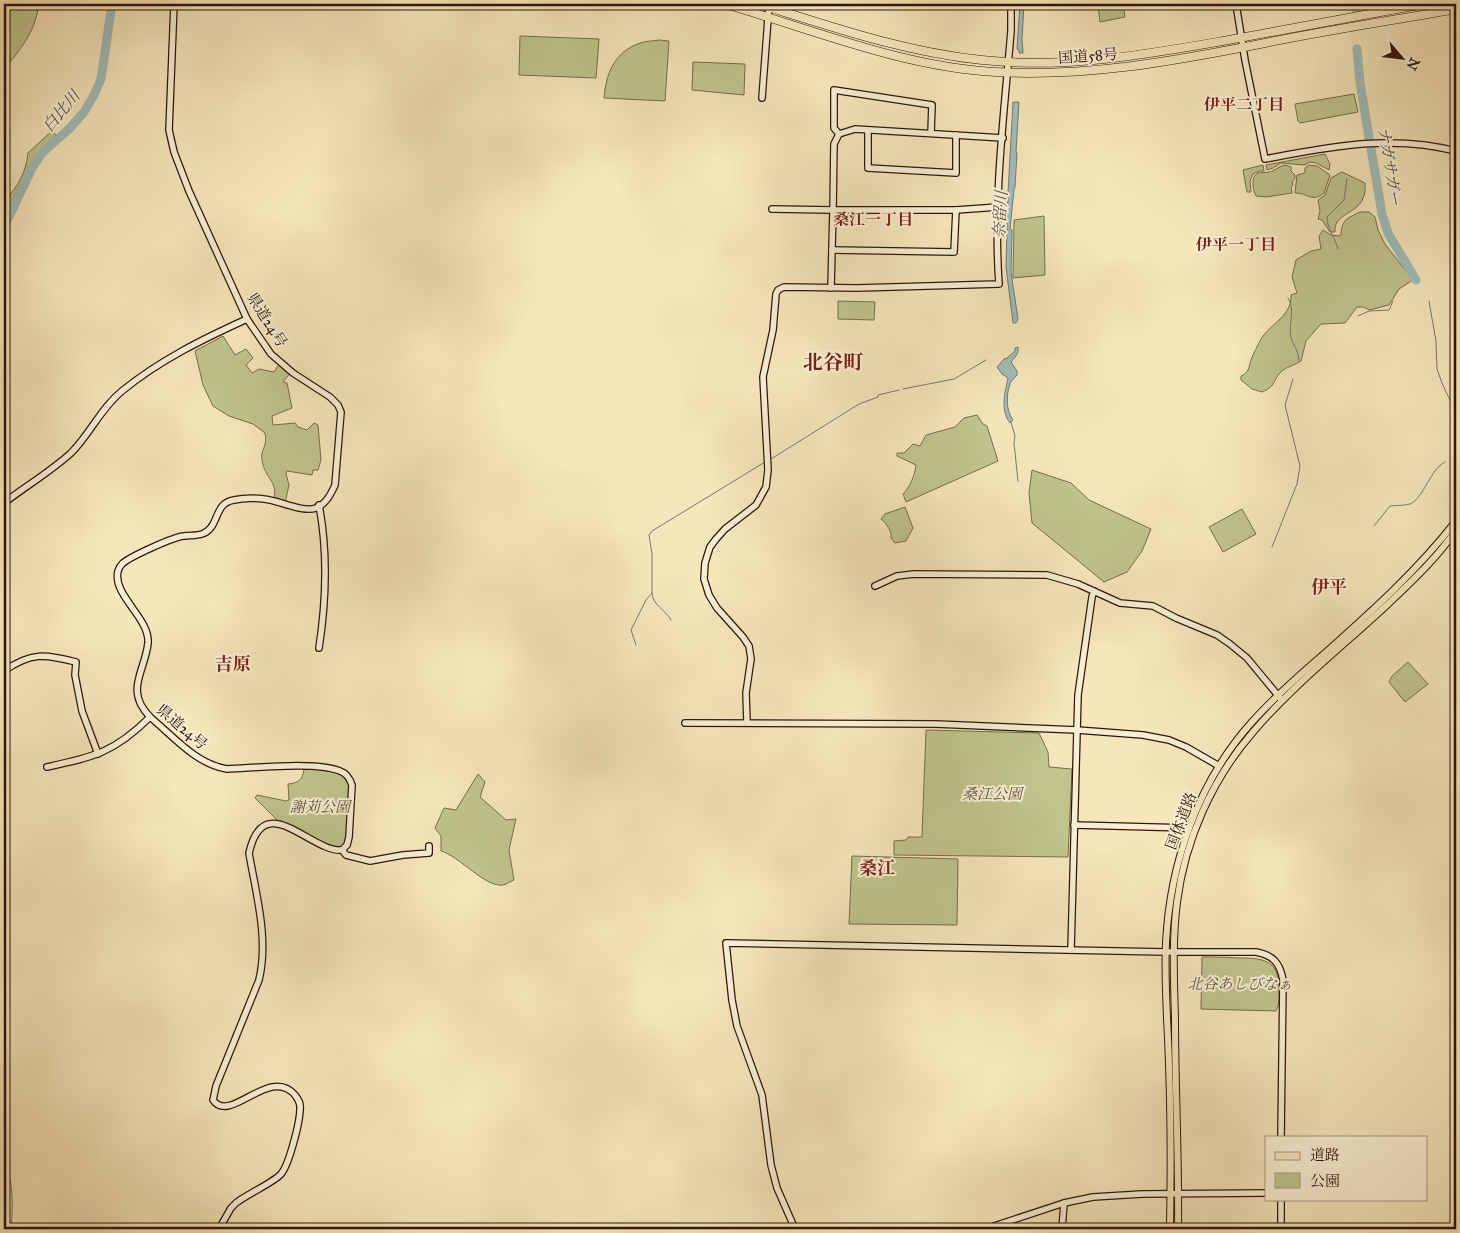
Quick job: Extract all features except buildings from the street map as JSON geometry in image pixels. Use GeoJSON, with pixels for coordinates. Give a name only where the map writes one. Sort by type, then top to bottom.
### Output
{"type":"FeatureCollection","features":[{"type":"Feature","properties":{"kind":"highway","name":"国道58号"},"geometry":{"type":"LineString","coordinates":[[725,4],[903,58],[980,70],[1007,72],[1110,70],[1456,9]]}},
{"type":"Feature","properties":{"kind":"highway","name":"国道58号"},"geometry":{"type":"LineString","coordinates":[[759,4],[769,5],[905,48],[959,57],[1008,62],[1107,60],[1241,38],[1424,4]]}},
{"type":"Feature","properties":{"kind":"main road","name":"国体道路"},"geometry":{"type":"LineString","coordinates":[[1170,1229],[1166,952],[1169,907],[1181,852],[1189,828],[1219,766],[1244,731],[1412,572],[1440,542],[1456,521]]}},
{"type":"Feature","properties":{"kind":"main road","name":"国体道路"},"geometry":{"type":"LineString","coordinates":[[1178,1229],[1174,952],[1179,884],[1186,854],[1195,829],[1216,786],[1239,749],[1280,698],[1406,587],[1435,558],[1456,530]]}},
{"type":"Feature","properties":{"kind":"street","name":"県道24号"},"geometry":{"type":"LineString","coordinates":[[174,4],[168,120],[170,138],[188,191],[247,319],[271,354],[292,373],[330,397],[338,405],[341,412],[335,485],[330,495],[319,505],[308,509],[264,499],[234,500],[221,506],[211,529],[201,535],[182,536],[134,557],[119,568],[117,577],[122,590],[148,635],[148,644],[138,678],[138,696],[142,710],[204,762],[215,767],[227,769],[313,766],[340,771],[350,780],[352,785],[349,837],[347,844],[342,850]]}},
{"type":"Feature","properties":{"kind":"street"},"geometry":{"type":"LineString","coordinates":[[747,722],[746,693],[751,659],[749,646],[716,608],[709,595],[704,579],[705,563],[710,547],[716,539],[762,497],[768,478],[764,370],[773,330],[778,290],[784,287],[831,288],[999,284],[997,250],[998,207],[1011,4]]}},
{"type":"Feature","properties":{"kind":"street"},"geometry":{"type":"LineString","coordinates":[[1236,4],[1265,159],[1332,146],[1376,142],[1438,146],[1456,151]]}},
{"type":"Feature","properties":{"kind":"street"},"geometry":{"type":"LineString","coordinates":[[762,98],[769,5]]}},
{"type":"Feature","properties":{"kind":"street"},"geometry":{"type":"LineString","coordinates":[[839,134],[834,128],[834,90],[932,105],[931,133]]}},
{"type":"Feature","properties":{"kind":"street"},"geometry":{"type":"LineString","coordinates":[[831,288],[834,144],[839,134],[855,129],[1003,138]]}},
{"type":"Feature","properties":{"kind":"street"},"geometry":{"type":"LineString","coordinates":[[868,130],[868,168],[956,173],[956,135]]}},
{"type":"Feature","properties":{"kind":"street"},"geometry":{"type":"LineString","coordinates":[[772,209],[956,210],[998,207]]}},
{"type":"Feature","properties":{"kind":"street"},"geometry":{"type":"LineString","coordinates":[[832,250],[954,252],[956,210]]}},
{"type":"Feature","properties":{"kind":"street"},"geometry":{"type":"LineString","coordinates":[[4,504],[72,452],[106,407],[121,392],[160,363],[214,334],[247,319]]}},
{"type":"Feature","properties":{"kind":"street"},"geometry":{"type":"LineString","coordinates":[[319,505],[324,527],[323,618],[319,648]]}},
{"type":"Feature","properties":{"kind":"street"},"geometry":{"type":"LineString","coordinates":[[875,586],[903,575],[1037,574],[1071,581],[1120,603],[1147,604],[1161,608],[1176,618],[1217,635],[1247,658],[1280,698]]}},
{"type":"Feature","properties":{"kind":"street"},"geometry":{"type":"LineString","coordinates":[[1071,950],[1079,685],[1094,591]]}},
{"type":"Feature","properties":{"kind":"street"},"geometry":{"type":"LineString","coordinates":[[4,671],[22,660],[34,656],[54,657],[76,662],[76,675],[82,711],[98,754]]}},
{"type":"Feature","properties":{"kind":"street"},"geometry":{"type":"LineString","coordinates":[[47,767],[98,754],[117,745],[150,717]]}},
{"type":"Feature","properties":{"kind":"street"},"geometry":{"type":"LineString","coordinates":[[685,723],[936,724],[1077,730],[1142,735],[1169,740],[1193,750],[1219,766]]}},
{"type":"Feature","properties":{"kind":"street"},"geometry":{"type":"LineString","coordinates":[[219,1229],[236,1202],[277,1178],[283,1171],[292,1147],[300,1110],[299,1102],[294,1093],[285,1087],[279,1086],[266,1088],[226,1107],[216,1104],[213,1100],[214,1090],[259,980],[262,968],[263,941],[249,853],[252,842],[263,827],[279,824],[288,826],[330,849],[342,850],[346,855],[370,861],[428,853],[429,846]]}},
{"type":"Feature","properties":{"kind":"street"},"geometry":{"type":"LineString","coordinates":[[1074,825],[1189,828]]}},
{"type":"Feature","properties":{"kind":"street"},"geometry":{"type":"LineString","coordinates":[[795,1229],[771,1166],[762,1095],[738,1026],[732,1000],[726,943],[1166,952],[1256,952],[1270,957],[1278,963],[1283,980],[1281,1136]]}},
{"type":"Feature","properties":{"kind":"street"},"geometry":{"type":"LineString","coordinates":[[984,1229],[1064,1203],[1104,1196],[1265,1193]]}},
{"type":"Feature","properties":{"kind":"street"},"geometry":{"type":"LineString","coordinates":[[1280,1229],[1281,1200]]}},
{"type":"Feature","properties":{"kind":"street"},"geometry":{"type":"LineString","coordinates":[[1062,1229],[1064,1203]]}},
{"type":"Feature","properties":{"kind":"green space"},"geometry":{"type":"Polygon","coordinates":[[[4,4],[39,4],[30,32],[22,47],[4,70],[4,4]]]}},
{"type":"Feature","properties":{"kind":"green space"},"geometry":{"type":"Polygon","coordinates":[[[1098,4],[1123,4],[1125,17],[1100,22],[1098,4]]]}},
{"type":"Feature","properties":{"kind":"green space"},"geometry":{"type":"Polygon","coordinates":[[[520,36],[599,39],[596,78],[519,75],[520,36]]]}},
{"type":"Feature","properties":{"kind":"green space"},"geometry":{"type":"Polygon","coordinates":[[[659,40],[669,41],[665,101],[604,98],[609,72],[618,58],[631,47],[640,43],[659,40]]]}},
{"type":"Feature","properties":{"kind":"green space"},"geometry":{"type":"Polygon","coordinates":[[[693,62],[745,64],[744,95],[692,90],[693,62]]]}},
{"type":"Feature","properties":{"kind":"green space"},"geometry":{"type":"Polygon","coordinates":[[[1354,94],[1358,112],[1300,123],[1298,121],[1295,104],[1354,94]]]}},
{"type":"Feature","properties":{"kind":"green space"},"geometry":{"type":"Polygon","coordinates":[[[52,131],[56,135],[31,163],[4,219],[4,202],[21,179],[28,153],[52,131]]]}},
{"type":"Feature","properties":{"kind":"green space"},"geometry":{"type":"Polygon","coordinates":[[[1325,154],[1330,164],[1329,170],[1310,162],[1304,165],[1281,163],[1267,170],[1266,165],[1325,154]]]}},
{"type":"Feature","properties":{"kind":"green space"},"geometry":{"type":"Polygon","coordinates":[[[1263,165],[1264,171],[1253,174],[1250,181],[1251,192],[1247,192],[1243,170],[1263,165]]]}},
{"type":"Feature","properties":{"kind":"green space"},"geometry":{"type":"Polygon","coordinates":[[[1285,165],[1291,167],[1291,171],[1295,175],[1291,187],[1292,193],[1266,197],[1256,196],[1253,184],[1255,175],[1270,172],[1285,165]]]}},
{"type":"Feature","properties":{"kind":"green space"},"geometry":{"type":"Polygon","coordinates":[[[1309,165],[1317,166],[1330,175],[1324,193],[1320,196],[1313,197],[1295,193],[1297,175],[1305,173],[1305,168],[1309,165]]]}},
{"type":"Feature","properties":{"kind":"green space"},"geometry":{"type":"Polygon","coordinates":[[[1342,172],[1365,183],[1364,194],[1361,202],[1356,207],[1339,219],[1335,232],[1330,232],[1322,220],[1318,219],[1320,211],[1318,200],[1325,195],[1331,178],[1342,172]]]}},
{"type":"Feature","properties":{"kind":"green space"},"geometry":{"type":"Polygon","coordinates":[[[1360,212],[1369,212],[1375,217],[1378,230],[1385,244],[1413,280],[1399,289],[1389,305],[1370,310],[1357,307],[1345,323],[1321,324],[1306,341],[1301,361],[1282,371],[1267,390],[1262,392],[1252,389],[1241,380],[1241,376],[1248,370],[1265,333],[1285,314],[1291,295],[1297,293],[1292,277],[1296,260],[1311,251],[1321,249],[1319,236],[1323,230],[1331,235],[1339,236],[1346,220],[1360,212]]]}},
{"type":"Feature","properties":{"kind":"green space"},"geometry":{"type":"Polygon","coordinates":[[[1044,216],[1045,275],[1013,278],[1014,220],[1044,216]]]}},
{"type":"Feature","properties":{"kind":"green space"},"geometry":{"type":"Polygon","coordinates":[[[838,301],[875,302],[874,320],[838,319],[838,301]]]}},
{"type":"Feature","properties":{"kind":"green space"},"geometry":{"type":"Polygon","coordinates":[[[223,336],[235,355],[246,349],[253,358],[246,365],[252,373],[259,369],[274,372],[280,363],[291,372],[283,382],[287,383],[292,408],[272,416],[273,425],[295,423],[298,427],[307,430],[314,423],[318,425],[321,460],[318,470],[313,470],[312,475],[287,471],[289,485],[285,503],[274,501],[273,484],[264,467],[262,453],[266,442],[265,433],[253,424],[229,416],[213,406],[203,385],[195,351],[223,336]]]}},
{"type":"Feature","properties":{"kind":"green space"},"geometry":{"type":"Polygon","coordinates":[[[977,415],[983,424],[987,426],[998,461],[906,502],[903,494],[912,481],[916,465],[897,456],[897,453],[904,453],[913,444],[920,446],[926,435],[955,427],[964,418],[977,415]]]}},
{"type":"Feature","properties":{"kind":"green space"},"geometry":{"type":"Polygon","coordinates":[[[1032,470],[1071,483],[1089,500],[1151,529],[1142,551],[1127,572],[1104,582],[1032,523],[1029,493],[1032,470]]]}},
{"type":"Feature","properties":{"kind":"green space"},"geometry":{"type":"Polygon","coordinates":[[[905,507],[913,528],[906,541],[895,543],[891,538],[888,527],[881,519],[885,514],[905,507]]]}},
{"type":"Feature","properties":{"kind":"green space"},"geometry":{"type":"Polygon","coordinates":[[[1242,509],[1256,534],[1223,552],[1209,527],[1242,509]]]}},
{"type":"Feature","properties":{"kind":"green space"},"geometry":{"type":"Polygon","coordinates":[[[1408,662],[1428,684],[1405,702],[1389,682],[1392,676],[1408,662]]]}},
{"type":"Feature","properties":{"kind":"green space","name":"桑江公園"},"geometry":{"type":"Polygon","coordinates":[[[926,730],[1039,733],[1048,752],[1049,767],[1072,769],[1068,857],[894,855],[894,841],[906,840],[908,837],[922,837],[926,730]]]}},
{"type":"Feature","properties":{"kind":"green space","name":"謝苅公園"},"geometry":{"type":"Polygon","coordinates":[[[304,766],[340,771],[350,779],[347,845],[336,850],[282,825],[255,798],[257,795],[289,800],[288,784],[300,779],[304,766]]]}},
{"type":"Feature","properties":{"kind":"green space"},"geometry":{"type":"Polygon","coordinates":[[[478,774],[485,782],[480,797],[506,820],[516,819],[509,850],[514,880],[503,885],[489,882],[441,851],[441,836],[435,828],[444,808],[456,810],[478,774]]]}},
{"type":"Feature","properties":{"kind":"green space"},"geometry":{"type":"Polygon","coordinates":[[[852,856],[958,859],[957,925],[849,924],[852,856]]]}},
{"type":"Feature","properties":{"kind":"green space","name":"北谷あしびなぁ"},"geometry":{"type":"Polygon","coordinates":[[[1202,957],[1254,959],[1267,962],[1276,971],[1278,978],[1279,1002],[1276,1011],[1201,1009],[1202,957]]]}},
{"type":"Feature","properties":{"kind":"water"},"geometry":{"type":"Polygon","coordinates":[[[1020,4],[1024,4],[1023,53],[1019,53],[1017,49],[1020,4]]]}},
{"type":"Feature","properties":{"kind":"water"},"geometry":{"type":"Polygon","coordinates":[[[1013,102],[1019,102],[1015,187],[1010,230],[1012,230],[1011,272],[1018,319],[1016,323],[1013,323],[1006,267],[1013,102]]]}},
{"type":"Feature","properties":{"kind":"water"},"geometry":{"type":"Polygon","coordinates":[[[1018,347],[1017,354],[1011,362],[1017,371],[1017,375],[1011,383],[1008,393],[1007,403],[1013,420],[1010,423],[1004,407],[1008,378],[997,367],[1018,347]]]}},
{"type":"Feature","properties":{"kind":"waterway","name":"白比川"},"geometry":{"type":"LineString","coordinates":[[4,227],[32,168],[42,153],[69,129],[84,112],[94,95],[101,79],[112,4]]}},
{"type":"Feature","properties":{"kind":"waterway","name":"ナガサガー"},"geometry":{"type":"LineString","coordinates":[[1356,9],[1357,4]]}},
{"type":"Feature","properties":{"kind":"waterway","name":"ナガサガー"},"geometry":{"type":"LineString","coordinates":[[1357,49],[1360,83],[1382,214],[1388,233],[1416,280]]}},
{"type":"Feature","properties":{"kind":"waterway"},"geometry":{"type":"LineString","coordinates":[[1338,249],[1328,225],[1327,217],[1344,200],[1347,179]]}},
{"type":"Feature","properties":{"kind":"waterway"},"geometry":{"type":"LineString","coordinates":[[1288,298],[1292,312],[1291,338],[1298,353],[1299,361]]}},
{"type":"Feature","properties":{"kind":"waterway"},"geometry":{"type":"LineString","coordinates":[[1358,316],[1369,311],[1389,310],[1393,301]]}},
{"type":"Feature","properties":{"kind":"waterway","name":"ナガサガー"},"geometry":{"type":"LineString","coordinates":[[1429,301],[1436,341],[1437,369],[1456,413]]}},
{"type":"Feature","properties":{"kind":"waterway"},"geometry":{"type":"LineString","coordinates":[[903,389],[954,379],[986,360]]}},
{"type":"Feature","properties":{"kind":"waterway"},"geometry":{"type":"LineString","coordinates":[[1272,547],[1297,484],[1300,466],[1285,405],[1293,379]]}},
{"type":"Feature","properties":{"kind":"waterway"},"geometry":{"type":"LineString","coordinates":[[771,459],[859,404],[878,397],[878,395],[899,390]]}},
{"type":"Feature","properties":{"kind":"waterway","name":"奈留川"},"geometry":{"type":"LineString","coordinates":[[1011,422],[1015,436],[1018,481]]}},
{"type":"Feature","properties":{"kind":"waterway"},"geometry":{"type":"LineString","coordinates":[[636,645],[631,630],[646,600],[652,593],[652,554],[649,535],[652,531],[765,462]]}},
{"type":"Feature","properties":{"kind":"waterway","name":"ナガサガー"},"geometry":{"type":"LineString","coordinates":[[1374,526],[1390,506],[1407,505],[1415,501],[1435,471],[1445,462]]}},
{"type":"Feature","properties":{"kind":"waterway"},"geometry":{"type":"LineString","coordinates":[[652,593],[654,601],[671,620]]}},
{"type":"Feature","properties":{"kind":"waterway"},"geometry":{"type":"LineString","coordinates":[[4,1160],[11,1185],[11,1229]]}},
{"type":"Feature","properties":{"kind":"district","name":"伊平二丁目"},"geometry":{"type":"Point","coordinates":[1244,104]}},
{"type":"Feature","properties":{"kind":"district","name":"桑江一丁目"},"geometry":{"type":"Point","coordinates":[873,219]}},
{"type":"Feature","properties":{"kind":"district","name":"伊平一丁目"},"geometry":{"type":"Point","coordinates":[1236,244]}},
{"type":"Feature","properties":{"kind":"district","name":"北谷町"},"geometry":{"type":"Point","coordinates":[833,362]}},
{"type":"Feature","properties":{"kind":"district","name":"伊平"},"geometry":{"type":"Point","coordinates":[1329,587]}},
{"type":"Feature","properties":{"kind":"district","name":"吉原"},"geometry":{"type":"Point","coordinates":[233,664]}},
{"type":"Feature","properties":{"kind":"district","name":"桑江"},"geometry":{"type":"Point","coordinates":[877,868]}}]}
